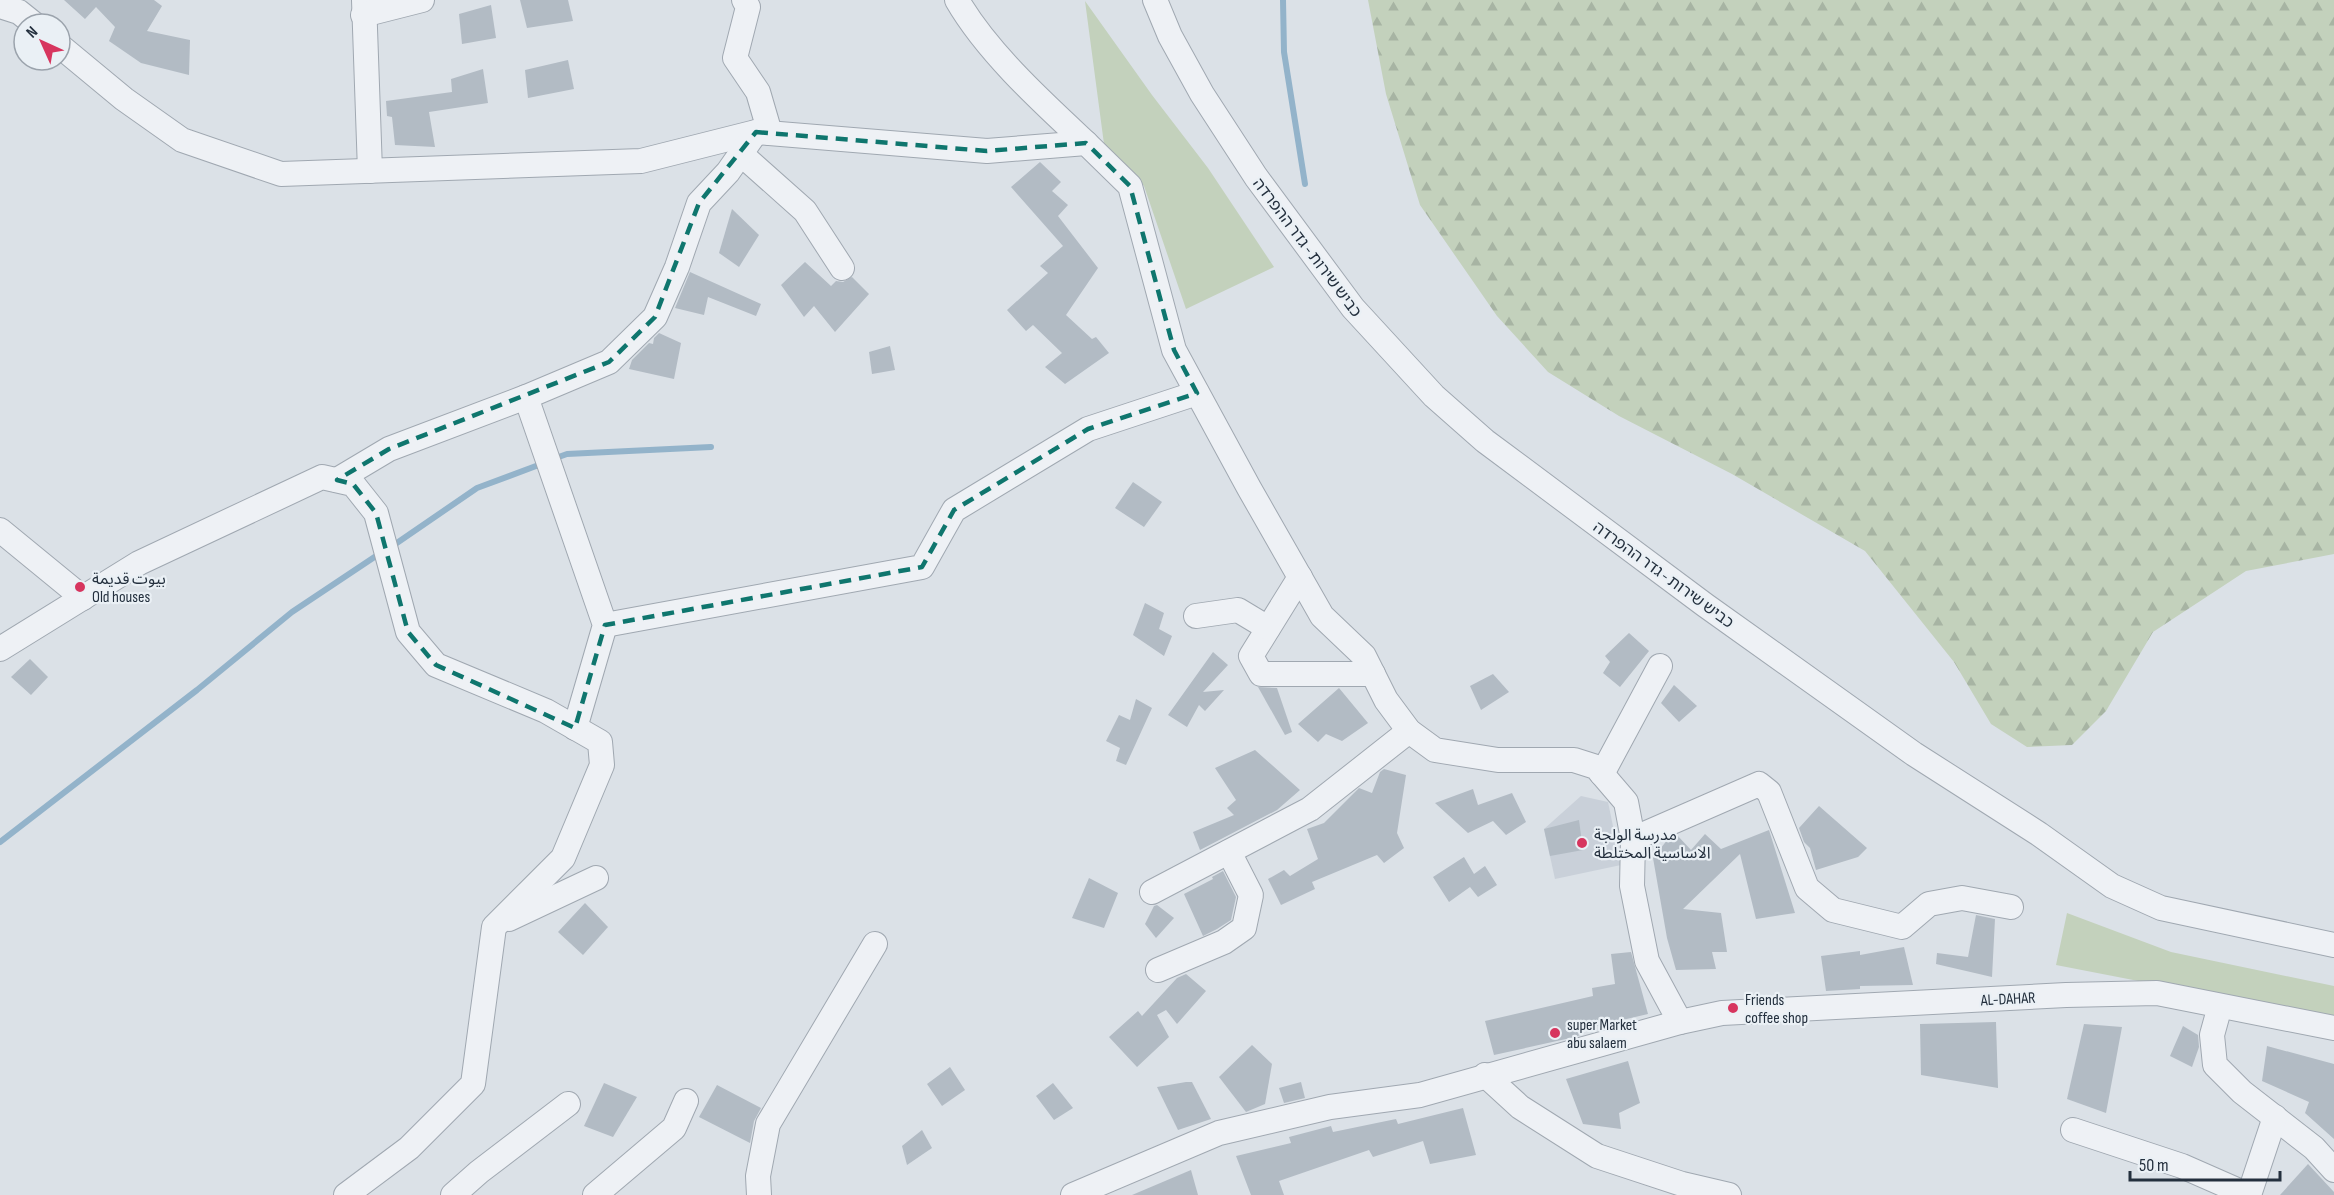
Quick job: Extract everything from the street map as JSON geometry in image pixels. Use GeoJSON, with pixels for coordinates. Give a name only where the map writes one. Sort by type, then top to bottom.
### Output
{"type":"FeatureCollection","features":[{"type":"Feature","properties":{"kind":"street"},"geometry":{"type":"LineString","coordinates":[[370,171],[363,7],[422,0]]}},
{"type":"Feature","properties":{"kind":"street"},"geometry":{"type":"LineString","coordinates":[[744,0],[748,8],[735,58],[758,92],[763,133]]}},
{"type":"Feature","properties":{"kind":"street"},"geometry":{"type":"LineString","coordinates":[[957,0],[967,17],[1029,89],[1130,186],[1174,350],[1322,616],[1364,657],[1386,700],[1409,731],[1435,750],[1498,760],[1574,760],[1596,767],[1626,802],[1634,839],[1632,885],[1647,961],[1680,1022]]}},
{"type":"Feature","properties":{"kind":"street","name":"כביש שירות - גדר ההפרדה"},"geometry":{"type":"LineString","coordinates":[[1155,0],[1170,36],[1202,94],[1256,177],[1353,308],[1434,396],[1485,441],[1705,605],[1914,754],[2038,834],[2112,886],[2161,908],[2334,945]]}},
{"type":"Feature","properties":{"kind":"street"},"geometry":{"type":"LineString","coordinates":[[0,6],[19,12]]}},
{"type":"Feature","properties":{"kind":"street"},"geometry":{"type":"LineString","coordinates":[[72,56],[123,99],[182,140],[281,174],[641,161],[763,133],[987,151],[1086,142]]}},
{"type":"Feature","properties":{"kind":"street"},"geometry":{"type":"LineString","coordinates":[[337,480],[389,449],[526,397],[609,362],[655,317],[677,267],[699,203],[728,172],[741,154],[763,133]]}},
{"type":"Feature","properties":{"kind":"street"},"geometry":{"type":"LineString","coordinates":[[741,154],[805,211],[842,268]]}},
{"type":"Feature","properties":{"kind":"street"},"geometry":{"type":"LineString","coordinates":[[605,625],[922,567],[954,510],[1088,429],[1197,393]]}},
{"type":"Feature","properties":{"kind":"street"},"geometry":{"type":"LineString","coordinates":[[526,397],[605,625],[575,728]]}},
{"type":"Feature","properties":{"kind":"street"},"geometry":{"type":"LineString","coordinates":[[0,649],[138,563],[322,477],[353,484],[376,513],[408,632],[436,665],[546,711],[600,742],[602,765],[563,858],[494,927],[473,1084],[409,1148],[346,1195]]}},
{"type":"Feature","properties":{"kind":"street"},"geometry":{"type":"LineString","coordinates":[[0,530],[83,598]]}},
{"type":"Feature","properties":{"kind":"street"},"geometry":{"type":"LineString","coordinates":[[1300,577],[1251,656],[1261,674],[1372,674]]}},
{"type":"Feature","properties":{"kind":"street"},"geometry":{"type":"LineString","coordinates":[[1196,616],[1238,610],[1268,628]]}},
{"type":"Feature","properties":{"kind":"street"},"geometry":{"type":"LineString","coordinates":[[1602,774],[1660,666]]}},
{"type":"Feature","properties":{"kind":"street"},"geometry":{"type":"LineString","coordinates":[[1152,892],[1310,809],[1409,731]]}},
{"type":"Feature","properties":{"kind":"street"},"geometry":{"type":"LineString","coordinates":[[1634,839],[1759,784],[1769,792],[1807,888],[1833,910],[1902,927],[1929,904],[1962,898],[2011,907]]}},
{"type":"Feature","properties":{"kind":"street"},"geometry":{"type":"LineString","coordinates":[[1158,970],[1224,942],[1244,928],[1251,895],[1229,852]]}},
{"type":"Feature","properties":{"kind":"street"},"geometry":{"type":"LineString","coordinates":[[494,927],[596,878]]}},
{"type":"Feature","properties":{"kind":"street"},"geometry":{"type":"LineString","coordinates":[[759,1195],[758,1176],[768,1124],[875,944]]}},
{"type":"Feature","properties":{"kind":"street","name":"AL-DAHAR"},"geometry":{"type":"LineString","coordinates":[[1073,1195],[1219,1133],[1330,1107],[1420,1095],[1680,1022],[1722,1013],[2066,994],[2157,993],[2334,1028]]}},
{"type":"Feature","properties":{"kind":"street"},"geometry":{"type":"LineString","coordinates":[[2220,1006],[2212,1035],[2215,1065],[2242,1092],[2314,1149],[2334,1170]]}},
{"type":"Feature","properties":{"kind":"street"},"geometry":{"type":"LineString","coordinates":[[1485,1075],[1520,1107],[1597,1155],[1682,1184],[1729,1195]]}},
{"type":"Feature","properties":{"kind":"street"},"geometry":{"type":"LineString","coordinates":[[595,1195],[674,1128],[686,1101]]}},
{"type":"Feature","properties":{"kind":"street"},"geometry":{"type":"LineString","coordinates":[[453,1195],[479,1172],[568,1104]]}},
{"type":"Feature","properties":{"kind":"street"},"geometry":{"type":"LineString","coordinates":[[2073,1130],[2182,1166],[2248,1195],[2275,1117]]}},
{"type":"Feature","properties":{"kind":"highlighted area"},"geometry":{"type":"Polygon","coordinates":[[[756,132],[987,151],[1086,143],[1130,186],[1174,350],[1197,393],[1088,429],[954,510],[922,567],[605,625],[575,728],[436,665],[408,632],[376,513],[353,484],[337,480],[389,449],[609,362],[655,317],[699,203],[756,132]]]}},
{"type":"Feature","properties":{"kind":"shaded area","name":"مدرسة الولجة الاساسية المختلطة"},"geometry":{"type":"Polygon","coordinates":[[[1581,796],[1608,802],[1621,865],[1555,879],[1544,829],[1581,796]]]}},
{"type":"Feature","properties":{"kind":"green space"},"geometry":{"type":"Polygon","coordinates":[[[1368,0],[2334,0],[2334,554],[2246,571],[2153,632],[2106,711],[2072,745],[2027,747],[1991,724],[1954,662],[1865,551],[1732,474],[1619,416],[1548,372],[1497,316],[1420,205],[1386,94],[1368,0]]]}},
{"type":"Feature","properties":{"kind":"green space"},"geometry":{"type":"Polygon","coordinates":[[[1085,1],[1208,168],[1274,267],[1186,309],[1144,186],[1104,144],[1085,1]]]}},
{"type":"Feature","properties":{"kind":"green space"},"geometry":{"type":"Polygon","coordinates":[[[2067,913],[2171,952],[2334,986],[2334,1019],[2056,965],[2067,913]]]}},
{"type":"Feature","properties":{"kind":"building"},"geometry":{"type":"Polygon","coordinates":[[[64,0],[154,0],[162,6],[147,31],[190,40],[189,75],[141,63],[109,41],[115,27],[96,7],[85,19],[64,0]]]}},
{"type":"Feature","properties":{"kind":"building"},"geometry":{"type":"Polygon","coordinates":[[[520,0],[568,0],[573,21],[527,28],[520,0]]]}},
{"type":"Feature","properties":{"kind":"building"},"geometry":{"type":"Polygon","coordinates":[[[491,5],[496,38],[462,44],[459,14],[491,5]]]}},
{"type":"Feature","properties":{"kind":"building"},"geometry":{"type":"Polygon","coordinates":[[[568,60],[574,89],[528,98],[525,70],[568,60]]]}},
{"type":"Feature","properties":{"kind":"building"},"geometry":{"type":"Polygon","coordinates":[[[483,69],[488,103],[429,112],[435,147],[395,145],[392,117],[387,116],[386,101],[452,92],[451,79],[483,69]]]}},
{"type":"Feature","properties":{"kind":"building"},"geometry":{"type":"Polygon","coordinates":[[[1040,162],[1061,182],[1052,191],[1068,205],[1058,216],[1098,268],[1066,315],[1092,339],[1096,337],[1109,353],[1065,384],[1045,367],[1062,353],[1033,325],[1026,331],[1007,310],[1048,273],[1040,266],[1063,246],[1011,187],[1040,162]]]}},
{"type":"Feature","properties":{"kind":"building"},"geometry":{"type":"Polygon","coordinates":[[[732,209],[759,235],[739,267],[719,253],[732,209]]]}},
{"type":"Feature","properties":{"kind":"building"},"geometry":{"type":"Polygon","coordinates":[[[805,262],[831,286],[836,281],[843,282],[852,277],[869,294],[835,332],[814,306],[804,317],[781,285],[805,262]]]}},
{"type":"Feature","properties":{"kind":"building"},"geometry":{"type":"Polygon","coordinates":[[[690,272],[761,304],[756,316],[708,297],[704,315],[675,308],[690,272]]]}},
{"type":"Feature","properties":{"kind":"building"},"geometry":{"type":"Polygon","coordinates":[[[659,333],[681,343],[674,379],[629,369],[632,360],[649,343],[653,344],[654,338],[659,333]]]}},
{"type":"Feature","properties":{"kind":"building"},"geometry":{"type":"Polygon","coordinates":[[[890,346],[895,370],[872,374],[869,352],[890,346]]]}},
{"type":"Feature","properties":{"kind":"building"},"geometry":{"type":"Polygon","coordinates":[[[1133,482],[1162,502],[1144,527],[1115,508],[1133,482]]]}},
{"type":"Feature","properties":{"kind":"building"},"geometry":{"type":"Polygon","coordinates":[[[1145,603],[1164,613],[1159,629],[1172,636],[1164,656],[1133,635],[1145,603]]]}},
{"type":"Feature","properties":{"kind":"building"},"geometry":{"type":"Polygon","coordinates":[[[1629,633],[1649,651],[1620,687],[1603,673],[1610,662],[1605,656],[1629,633]]]}},
{"type":"Feature","properties":{"kind":"building"},"geometry":{"type":"Polygon","coordinates":[[[1213,652],[1228,665],[1203,692],[1224,690],[1205,711],[1199,705],[1187,727],[1168,715],[1213,652]]]}},
{"type":"Feature","properties":{"kind":"building"},"geometry":{"type":"Polygon","coordinates":[[[30,659],[48,677],[31,695],[11,677],[30,659]]]}},
{"type":"Feature","properties":{"kind":"building"},"geometry":{"type":"Polygon","coordinates":[[[1493,674],[1509,692],[1481,710],[1470,686],[1493,674]]]}},
{"type":"Feature","properties":{"kind":"building"},"geometry":{"type":"Polygon","coordinates":[[[1674,685],[1697,706],[1679,722],[1661,703],[1674,685]]]}},
{"type":"Feature","properties":{"kind":"building"},"geometry":{"type":"Polygon","coordinates":[[[1258,687],[1277,688],[1292,732],[1285,735],[1258,687]]]}},
{"type":"Feature","properties":{"kind":"building"},"geometry":{"type":"Polygon","coordinates":[[[1339,688],[1368,723],[1342,741],[1326,734],[1318,742],[1298,724],[1339,688]]]}},
{"type":"Feature","properties":{"kind":"building"},"geometry":{"type":"Polygon","coordinates":[[[1136,699],[1152,708],[1126,765],[1116,761],[1120,748],[1106,741],[1119,715],[1130,720],[1136,699]]]}},
{"type":"Feature","properties":{"kind":"building"},"geometry":{"type":"Polygon","coordinates":[[[1255,750],[1300,790],[1277,810],[1200,850],[1193,832],[1234,815],[1227,808],[1236,800],[1215,768],[1255,750]]]}},
{"type":"Feature","properties":{"kind":"building"},"geometry":{"type":"Polygon","coordinates":[[[1384,769],[1406,775],[1397,833],[1404,848],[1384,863],[1377,855],[1312,882],[1315,889],[1281,905],[1268,879],[1284,870],[1290,876],[1318,859],[1307,829],[1324,823],[1359,788],[1372,793],[1380,772],[1384,769]]]}},
{"type":"Feature","properties":{"kind":"building"},"geometry":{"type":"Polygon","coordinates":[[[1473,789],[1478,805],[1512,793],[1526,822],[1506,835],[1493,821],[1468,833],[1435,803],[1473,789]]]}},
{"type":"Feature","properties":{"kind":"building"},"geometry":{"type":"Polygon","coordinates":[[[1819,806],[1867,848],[1858,857],[1816,870],[1810,848],[1804,842],[1799,828],[1819,806]]]}},
{"type":"Feature","properties":{"kind":"building"},"geometry":{"type":"Polygon","coordinates":[[[1579,820],[1583,850],[1550,856],[1544,829],[1579,820]]]}},
{"type":"Feature","properties":{"kind":"building"},"geometry":{"type":"Polygon","coordinates":[[[1769,830],[1795,913],[1756,919],[1740,854],[1683,909],[1721,913],[1727,952],[1712,952],[1716,969],[1676,970],[1667,938],[1653,858],[1668,839],[1677,835],[1691,850],[1705,834],[1721,849],[1769,830]]]}},
{"type":"Feature","properties":{"kind":"building"},"geometry":{"type":"Polygon","coordinates":[[[1464,857],[1474,874],[1485,866],[1497,885],[1478,897],[1470,887],[1449,902],[1433,877],[1464,857]]]}},
{"type":"Feature","properties":{"kind":"building"},"geometry":{"type":"Polygon","coordinates":[[[1223,871],[1236,897],[1231,920],[1203,936],[1184,894],[1213,879],[1212,877],[1223,871]]]}},
{"type":"Feature","properties":{"kind":"building"},"geometry":{"type":"Polygon","coordinates":[[[1089,878],[1118,893],[1104,928],[1072,918],[1089,878]]]}},
{"type":"Feature","properties":{"kind":"building"},"geometry":{"type":"Polygon","coordinates":[[[585,903],[608,927],[583,955],[558,932],[585,903]]]}},
{"type":"Feature","properties":{"kind":"building"},"geometry":{"type":"Polygon","coordinates":[[[1157,905],[1174,918],[1156,938],[1145,924],[1154,906],[1157,905]]]}},
{"type":"Feature","properties":{"kind":"building"},"geometry":{"type":"Polygon","coordinates":[[[1976,915],[1995,919],[1992,977],[1936,964],[1937,953],[1968,957],[1976,915]]]}},
{"type":"Feature","properties":{"kind":"building"},"geometry":{"type":"Polygon","coordinates":[[[1904,947],[1913,985],[1860,986],[1860,989],[1826,991],[1821,956],[1860,951],[1860,955],[1904,947]]]}},
{"type":"Feature","properties":{"kind":"building"},"geometry":{"type":"Polygon","coordinates":[[[1631,952],[1648,1014],[1579,1030],[1580,1035],[1575,1037],[1494,1055],[1485,1021],[1593,996],[1592,988],[1615,984],[1611,954],[1631,952]]]}},
{"type":"Feature","properties":{"kind":"building"},"geometry":{"type":"Polygon","coordinates":[[[1186,974],[1206,991],[1177,1024],[1166,1010],[1157,1015],[1169,1037],[1137,1067],[1109,1037],[1138,1011],[1142,1016],[1177,978],[1186,974]]]}},
{"type":"Feature","properties":{"kind":"building"},"geometry":{"type":"Polygon","coordinates":[[[1996,1022],[1998,1088],[1921,1075],[1920,1024],[1996,1022]]]}},
{"type":"Feature","properties":{"kind":"building"},"geometry":{"type":"Polygon","coordinates":[[[2084,1024],[2122,1027],[2106,1113],[2067,1099],[2084,1024]]]}},
{"type":"Feature","properties":{"kind":"building"},"geometry":{"type":"Polygon","coordinates":[[[2183,1026],[2198,1035],[2199,1047],[2192,1067],[2170,1056],[2183,1026]]]}},
{"type":"Feature","properties":{"kind":"building"},"geometry":{"type":"Polygon","coordinates":[[[1252,1045],[1272,1064],[1265,1104],[1246,1112],[1219,1077],[1252,1045]]]}},
{"type":"Feature","properties":{"kind":"building"},"geometry":{"type":"Polygon","coordinates":[[[2267,1046],[2334,1064],[2334,1139],[2305,1113],[2309,1102],[2262,1081],[2267,1046]]]}},
{"type":"Feature","properties":{"kind":"building"},"geometry":{"type":"Polygon","coordinates":[[[1628,1061],[1640,1103],[1619,1113],[1621,1129],[1583,1124],[1566,1079],[1628,1061]]]}},
{"type":"Feature","properties":{"kind":"building"},"geometry":{"type":"Polygon","coordinates":[[[950,1067],[965,1090],[942,1106],[927,1084],[950,1067]]]}},
{"type":"Feature","properties":{"kind":"building"},"geometry":{"type":"Polygon","coordinates":[[[1192,1082],[1211,1119],[1178,1130],[1157,1087],[1192,1082]]]}},
{"type":"Feature","properties":{"kind":"building"},"geometry":{"type":"Polygon","coordinates":[[[1301,1082],[1305,1098],[1284,1103],[1279,1088],[1301,1082]]]}},
{"type":"Feature","properties":{"kind":"building"},"geometry":{"type":"Polygon","coordinates":[[[604,1083],[637,1097],[613,1137],[584,1126],[604,1083]]]}},
{"type":"Feature","properties":{"kind":"building"},"geometry":{"type":"Polygon","coordinates":[[[1053,1083],[1073,1108],[1054,1120],[1036,1096],[1053,1083]]]}},
{"type":"Feature","properties":{"kind":"building"},"geometry":{"type":"Polygon","coordinates":[[[717,1085],[761,1108],[754,1121],[750,1143],[699,1117],[717,1085]]]}},
{"type":"Feature","properties":{"kind":"building"},"geometry":{"type":"Polygon","coordinates":[[[1463,1108],[1476,1155],[1430,1164],[1423,1141],[1373,1157],[1369,1150],[1279,1181],[1284,1195],[1251,1195],[1236,1156],[1291,1143],[1289,1137],[1331,1126],[1333,1132],[1396,1119],[1398,1124],[1463,1108]]]}},
{"type":"Feature","properties":{"kind":"building"},"geometry":{"type":"Polygon","coordinates":[[[922,1130],[932,1148],[907,1165],[902,1146],[922,1130]]]}},
{"type":"Feature","properties":{"kind":"building"},"geometry":{"type":"Polygon","coordinates":[[[2308,1164],[2334,1192],[2334,1195],[2280,1195],[2308,1164]]]}},
{"type":"Feature","properties":{"kind":"building"},"geometry":{"type":"Polygon","coordinates":[[[1191,1170],[1198,1195],[1132,1195],[1191,1170]]]}},
{"type":"Feature","properties":{"kind":"waterway"},"geometry":{"type":"LineString","coordinates":[[1283,0],[1284,52],[1305,184]]}},
{"type":"Feature","properties":{"kind":"waterway"},"geometry":{"type":"LineString","coordinates":[[553,459],[567,454],[711,447]]}},
{"type":"Feature","properties":{"kind":"waterway"},"geometry":{"type":"LineString","coordinates":[[391,547],[477,488],[544,463]]}},
{"type":"Feature","properties":{"kind":"waterway"},"geometry":{"type":"LineString","coordinates":[[0,842],[197,690],[292,612],[382,552]]}},
{"type":"Feature","properties":{"kind":"place","name":"بيوت قديمة Old houses"},"geometry":{"type":"Point","coordinates":[80,587]}},
{"type":"Feature","properties":{"kind":"place","name":"مدرسة الولجة الاساسية المختلطة"},"geometry":{"type":"Point","coordinates":[1582,843]}},
{"type":"Feature","properties":{"kind":"place","name":"Friends coffee shop"},"geometry":{"type":"Point","coordinates":[1733,1008]}},
{"type":"Feature","properties":{"kind":"place","name":"super Market abu salaem"},"geometry":{"type":"Point","coordinates":[1555,1033]}}]}
